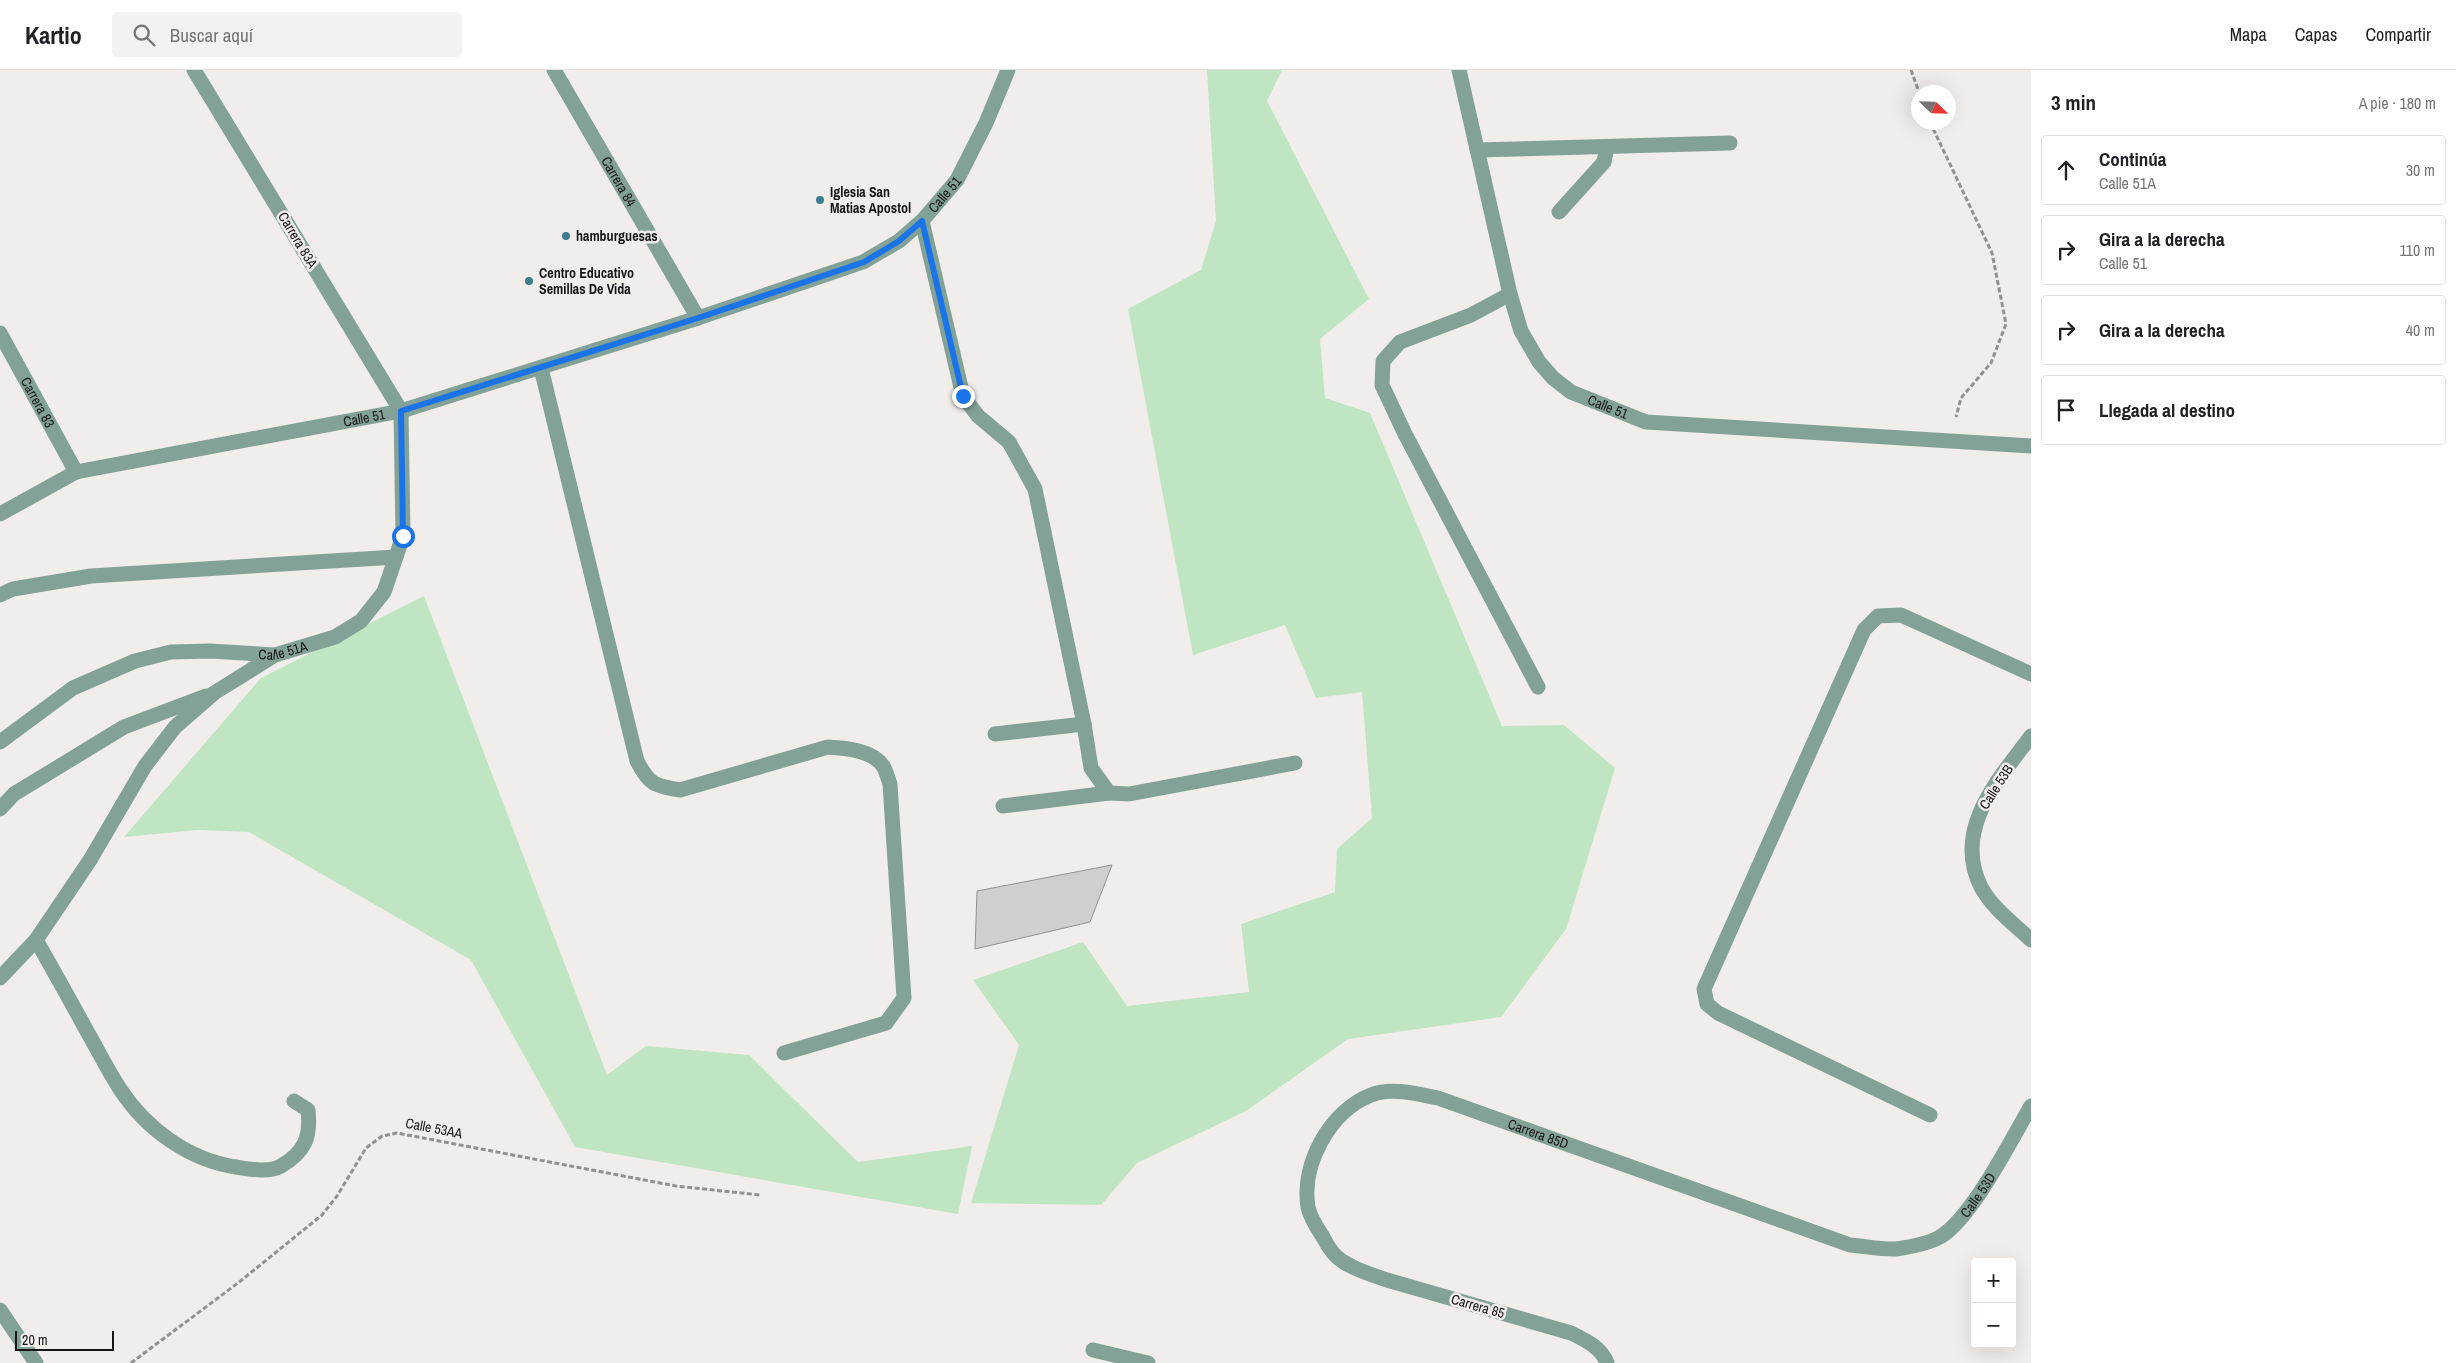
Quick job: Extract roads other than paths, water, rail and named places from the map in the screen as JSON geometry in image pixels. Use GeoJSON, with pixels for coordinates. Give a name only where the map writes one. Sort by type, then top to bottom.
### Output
{"type":"FeatureCollection","features":[{"type":"Feature","properties":{"kind":"street","name":"Carrera 83A"},"geometry":{"type":"LineString","coordinates":[[194,70],[401,411]]}},
{"type":"Feature","properties":{"kind":"street","name":"Carrera 84"},"geometry":{"type":"LineString","coordinates":[[554,70],[698,318]]}},
{"type":"Feature","properties":{"kind":"street","name":"Calle 51"},"geometry":{"type":"LineString","coordinates":[[0,514],[76,472],[401,411],[698,318],[864,262],[899,241],[922,221],[958,180],[986,124],[1008,70]]}},
{"type":"Feature","properties":{"kind":"street","name":"Calle 51"},"geometry":{"type":"LineString","coordinates":[[1459,70],[1510,294],[1521,331],[1538,362],[1553,378],[1579,396],[1646,422],[2031,446]]}},
{"type":"Feature","properties":{"kind":"street"},"geometry":{"type":"LineString","coordinates":[[1477,150],[1730,143]]}},
{"type":"Feature","properties":{"kind":"street"},"geometry":{"type":"LineString","coordinates":[[1560,212],[1604,162],[1607,146]]}},
{"type":"Feature","properties":{"kind":"street"},"geometry":{"type":"LineString","coordinates":[[922,221],[963,396],[978,416],[1009,442],[1035,489],[1084,724],[1091,768],[1108,793]]}},
{"type":"Feature","properties":{"kind":"street"},"geometry":{"type":"LineString","coordinates":[[1510,294],[1471,315],[1400,342],[1383,360],[1382,385],[1405,434],[1538,686]]}},
{"type":"Feature","properties":{"kind":"street","name":"Carrera 83"},"geometry":{"type":"LineString","coordinates":[[0,333],[76,472]]}},
{"type":"Feature","properties":{"kind":"street"},"geometry":{"type":"LineString","coordinates":[[541,368],[636,761],[646,778],[662,787],[680,790],[828,747],[851,748],[868,755],[883,765],[890,784],[904,998],[886,1023],[784,1053]]}},
{"type":"Feature","properties":{"kind":"street","name":"Calle 51A"},"geometry":{"type":"LineString","coordinates":[[0,742],[73,688],[135,660],[171,652],[210,651],[275,655],[335,637],[361,621],[384,592],[403,536],[401,411]]}},
{"type":"Feature","properties":{"kind":"street"},"geometry":{"type":"LineString","coordinates":[[0,595],[14,589],[91,576],[396,557]]}},
{"type":"Feature","properties":{"kind":"street"},"geometry":{"type":"LineString","coordinates":[[1930,1115],[1718,1013],[1707,1004],[1704,989],[1864,630],[1878,616],[1901,615],[2031,674]]}},
{"type":"Feature","properties":{"kind":"street"},"geometry":{"type":"LineString","coordinates":[[0,978],[36,940],[90,860],[145,766],[176,727],[214,693],[275,655]]}},
{"type":"Feature","properties":{"kind":"street"},"geometry":{"type":"LineString","coordinates":[[0,809],[14,794],[124,727],[214,693]]}},
{"type":"Feature","properties":{"kind":"street"},"geometry":{"type":"LineString","coordinates":[[995,734],[1084,724]]}},
{"type":"Feature","properties":{"kind":"street","name":"Calle 53B"},"geometry":{"type":"LineString","coordinates":[[2031,736],[2026,750],[1980,810],[1974,830],[1972,850],[1976,872],[1982,888],[1996,907],[2031,940]]}},
{"type":"Feature","properties":{"kind":"street"},"geometry":{"type":"LineString","coordinates":[[1003,806],[1108,793],[1129,794],[1295,763]]}},
{"type":"Feature","properties":{"kind":"street"},"geometry":{"type":"LineString","coordinates":[[36,940],[120,1090],[149,1122],[176,1145],[201,1160],[252,1170],[277,1169],[294,1159],[304,1144],[310,1128],[308,1110],[294,1101]]}},
{"type":"Feature","properties":{"kind":"street","name":"Carrera 85D"},"geometry":{"type":"LineString","coordinates":[[1341,1260],[1326,1242],[1308,1208],[1306,1185],[1313,1160],[1334,1122],[1350,1107],[1371,1095],[1388,1092],[1412,1093],[1438,1098],[1850,1245],[1894,1249]]}},
{"type":"Feature","properties":{"kind":"street","name":"Calle 53D"},"geometry":{"type":"LineString","coordinates":[[1894,1249],[1917,1245],[1940,1236],[1960,1221],[2031,1106]]}},
{"type":"Feature","properties":{"kind":"street","name":"Carrera 85"},"geometry":{"type":"LineString","coordinates":[[1341,1260],[1362,1272],[1387,1280],[1571,1333],[1592,1343],[1605,1357],[1607,1363]]}},
{"type":"Feature","properties":{"kind":"street"},"geometry":{"type":"LineString","coordinates":[[0,1310],[36,1363]]}},
{"type":"Feature","properties":{"kind":"street"},"geometry":{"type":"LineString","coordinates":[[1093,1350],[1148,1363]]}},
{"type":"Feature","properties":{"kind":"place","name":"Iglesia San Matias Apostol"},"geometry":{"type":"Point","coordinates":[820,200]}},
{"type":"Feature","properties":{"kind":"place","name":"hamburguesas"},"geometry":{"type":"Point","coordinates":[566,236]}},
{"type":"Feature","properties":{"kind":"place","name":"Centro Educativo Semillas De Vida"},"geometry":{"type":"Point","coordinates":[529,281]}}]}
